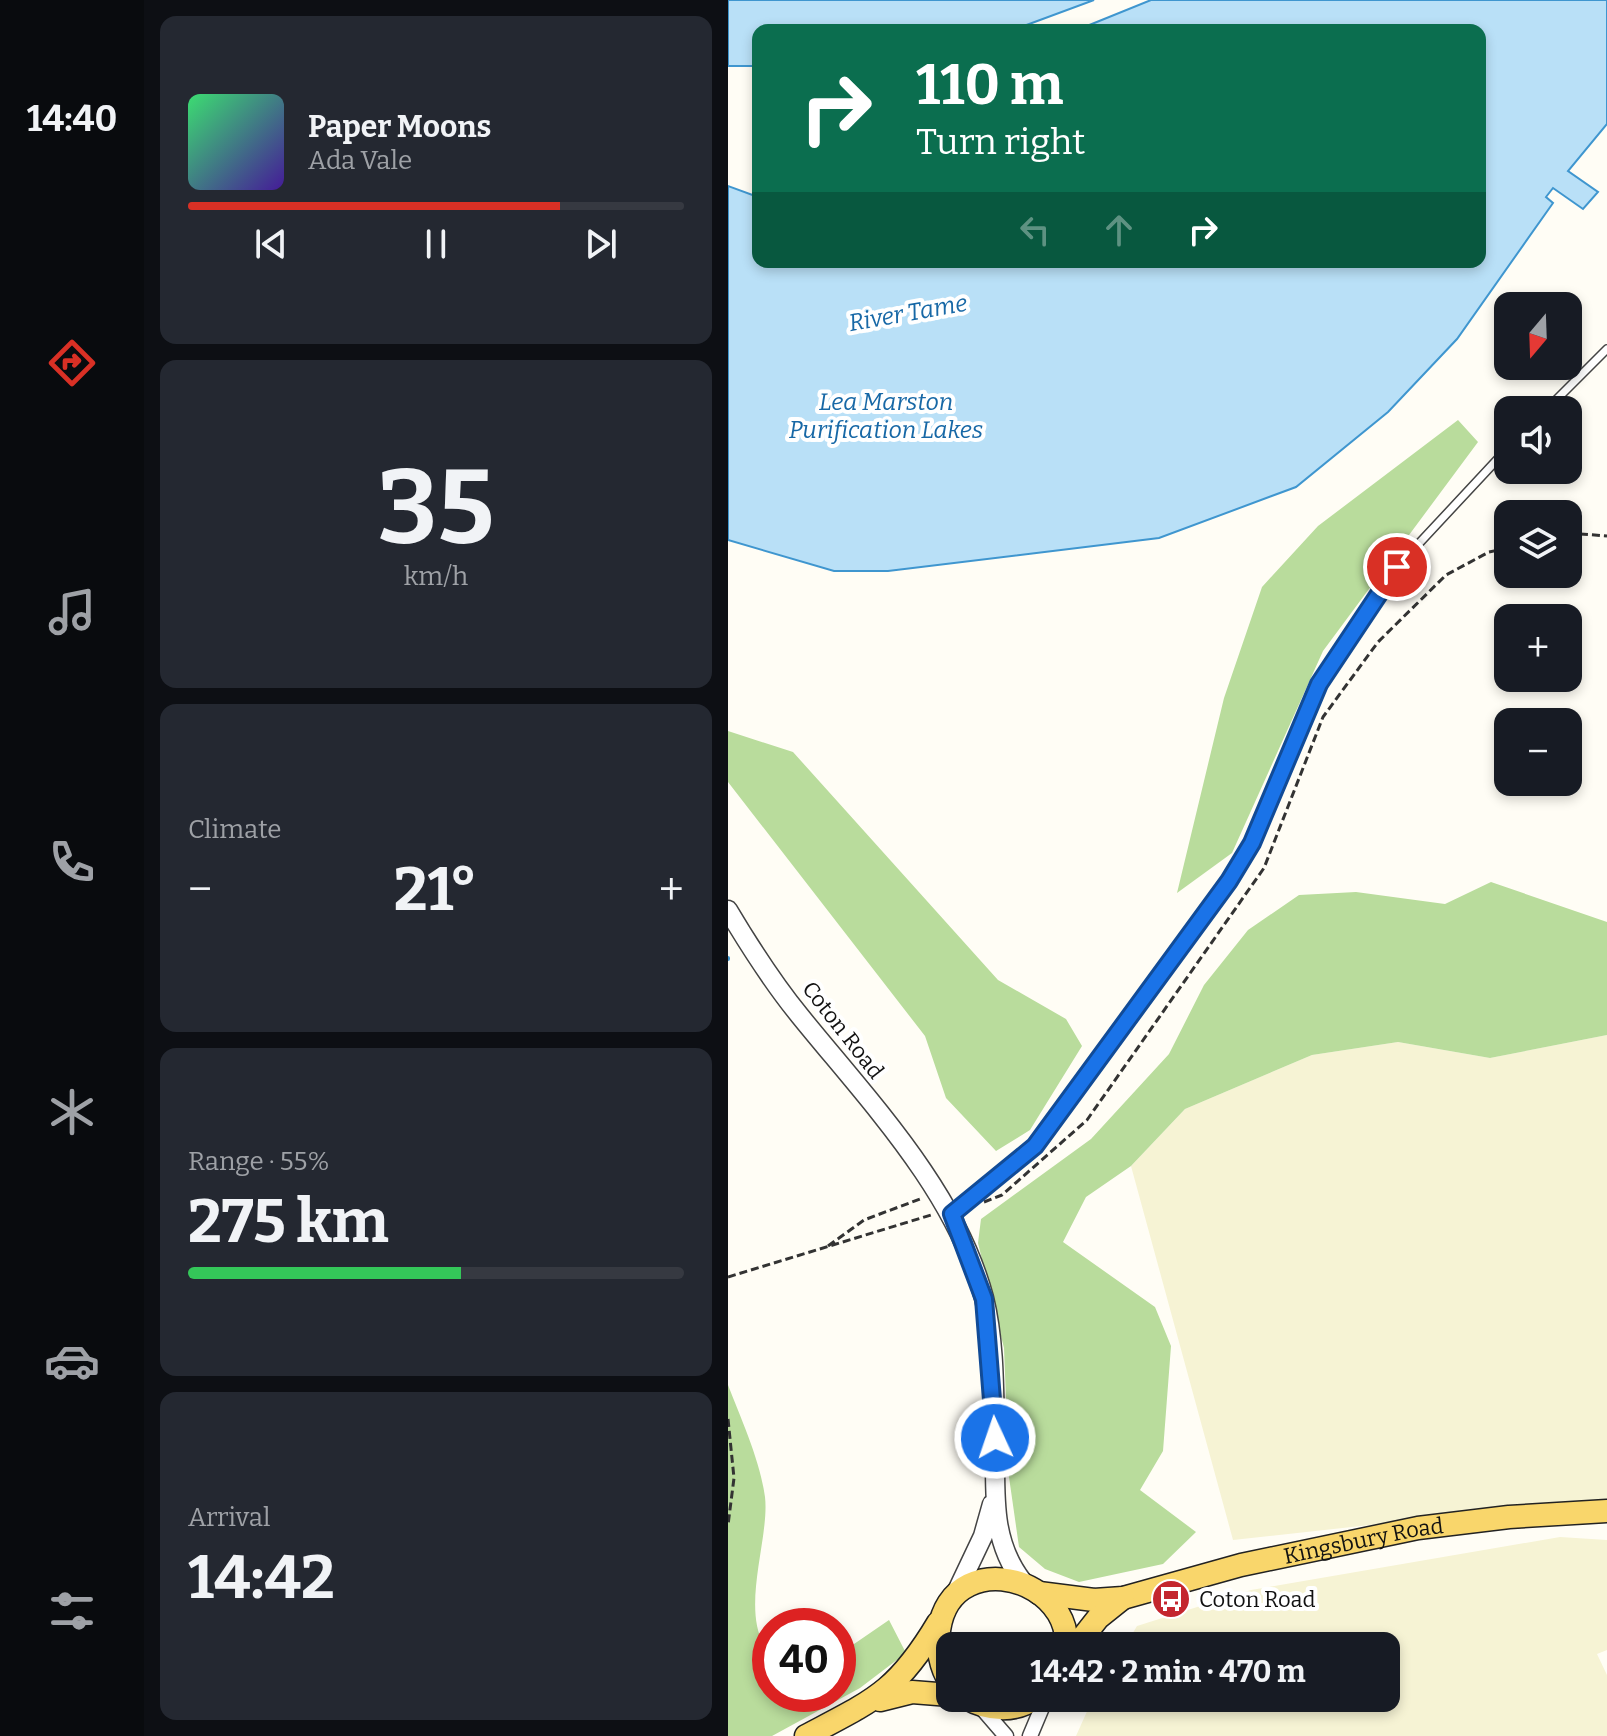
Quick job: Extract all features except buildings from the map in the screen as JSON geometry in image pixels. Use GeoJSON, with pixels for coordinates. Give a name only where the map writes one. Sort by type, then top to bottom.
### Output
{"type":"FeatureCollection","features":[{"type":"Feature","properties":{"kind":"main road","name":"Kingsbury Road"},"geometry":{"type":"LineString","coordinates":[[1123,1598],[1241,1565],[1403,1531],[1509,1517],[1607,1511]]}},
{"type":"Feature","properties":{"kind":"main road"},"geometry":{"type":"LineString","coordinates":[[806,1736],[870,1702],[908,1671],[954,1597],[969,1585],[979,1583],[1031,1588],[1094,1600],[1123,1598]]}},
{"type":"Feature","properties":{"kind":"main road"},"geometry":{"type":"LineString","coordinates":[[1031,1588],[1061,1619],[1063,1632]]}},
{"type":"Feature","properties":{"kind":"main road"},"geometry":{"type":"LineString","coordinates":[[1087,1632],[1098,1618],[1123,1598]]}},
{"type":"Feature","properties":{"kind":"main road"},"geometry":{"type":"LineString","coordinates":[[940,1632],[941,1618]]}},
{"type":"Feature","properties":{"kind":"main road"},"geometry":{"type":"LineString","coordinates":[[870,1702],[912,1692],[936,1694]]}},
{"type":"Feature","properties":{"kind":"street","name":"Coton Road"},"geometry":{"type":"LineString","coordinates":[[728,910],[797,1012],[952,1214],[984,1299],[993,1383],[994,1497],[1002,1542],[1031,1588]]}},
{"type":"Feature","properties":{"kind":"street","name":"Coton Road"},"geometry":{"type":"LineString","coordinates":[[954,1597],[983,1536],[994,1497]]}},
{"type":"Feature","properties":{"kind":"street"},"geometry":{"type":"LineString","coordinates":[[982,1712],[1006,1736]]}},
{"type":"Feature","properties":{"kind":"street"},"geometry":{"type":"LineString","coordinates":[[1030,1736],[1040,1712]]}},
{"type":"Feature","properties":{"kind":"lane"},"geometry":{"type":"LineString","coordinates":[[1560,396],[1607,349]]}},
{"type":"Feature","properties":{"kind":"lane"},"geometry":{"type":"LineString","coordinates":[[952,1214],[1035,1146],[1167,970],[1252,843],[1294,737],[1319,684],[1351,631],[1397,567],[1494,463]]}},
{"type":"Feature","properties":{"kind":"path"},"geometry":{"type":"LineString","coordinates":[[1582,534],[1607,536]]}},
{"type":"Feature","properties":{"kind":"path"},"geometry":{"type":"LineString","coordinates":[[814,1253],[864,1220],[937,1193]]}},
{"type":"Feature","properties":{"kind":"path"},"geometry":{"type":"LineString","coordinates":[[728,1277],[814,1253],[919,1216],[952,1214]]}},
{"type":"Feature","properties":{"kind":"path"},"geometry":{"type":"LineString","coordinates":[[728,1419],[734,1478],[728,1525]]}},
{"type":"Feature","properties":{"kind":"shaded area"},"geometry":{"type":"Polygon","coordinates":[[[1607,1035],[1607,1499],[1233,1540],[1131,1166],[1185,1109],[1312,1055],[1398,1042],[1490,1058],[1607,1035]]]}},
{"type":"Feature","properties":{"kind":"shaded area"},"geometry":{"type":"Polygon","coordinates":[[[1560,1537],[1607,1540],[1607,1650],[1597,1654],[1607,1675],[1607,1736],[1076,1736],[1087,1712],[1400,1712],[1400,1632],[1133,1632],[1137,1626],[1251,1590],[1560,1537]]]}},
{"type":"Feature","properties":{"kind":"green space"},"geometry":{"type":"Polygon","coordinates":[[[1458,420],[1478,442],[1323,651],[1232,853],[1177,893],[1224,698],[1262,587],[1318,526],[1458,420]]]}},
{"type":"Feature","properties":{"kind":"green space"},"geometry":{"type":"Polygon","coordinates":[[[728,731],[793,752],[998,980],[1066,1019],[1082,1046],[1030,1130],[996,1151],[946,1098],[925,1036],[728,782],[728,731]]]}},
{"type":"Feature","properties":{"kind":"green space"},"geometry":{"type":"Polygon","coordinates":[[[1491,882],[1607,922],[1607,1035],[1490,1058],[1398,1042],[1312,1055],[1185,1109],[1131,1166],[1086,1197],[1063,1242],[1155,1307],[1171,1346],[1163,1451],[1140,1490],[1196,1532],[1163,1564],[1079,1582],[1045,1569],[1019,1547],[1009,1477],[1004,1348],[978,1243],[981,1219],[1091,1139],[1169,1054],[1204,985],[1248,930],[1299,895],[1356,892],[1445,904],[1491,882]]]}},
{"type":"Feature","properties":{"kind":"green space"},"geometry":{"type":"Polygon","coordinates":[[[728,1385],[755,1454],[765,1497],[755,1608],[752,1608],[752,1712],[816,1712],[772,1736],[728,1736],[728,1385]]]}},
{"type":"Feature","properties":{"kind":"green space"},"geometry":{"type":"Polygon","coordinates":[[[889,1620],[906,1653],[856,1690],[856,1643],[889,1620]]]}},
{"type":"Feature","properties":{"kind":"water"},"geometry":{"type":"Polygon","coordinates":[[[728,0],[1094,0],[1029,24],[752,24],[752,66],[728,66],[728,0]]]}},
{"type":"Feature","properties":{"kind":"water","name":"Lea Marston Purification Lakes"},"geometry":{"type":"Polygon","coordinates":[[[1151,0],[1607,0],[1607,124],[1568,171],[1598,192],[1583,209],[1553,188],[1546,197],[1553,203],[1457,339],[1388,412],[1296,487],[1159,538],[888,571],[834,571],[728,540],[728,186],[752,195],[752,268],[1486,268],[1486,24],[1092,24],[1151,0]]]}},
{"type":"Feature","properties":{"kind":"place","name":"Coton Road"},"geometry":{"type":"Point","coordinates":[1171,1599]}},
{"type":"Feature","properties":{"kind":"route"},"geometry":{"type":"LineString","coordinates":[[995,1438],[991,1355],[984,1299],[952,1214],[1035,1146],[1167,970],[1229,881],[1252,843],[1294,737],[1319,684],[1351,631],[1397,567]]}},
{"type":"Feature","properties":{"kind":"water label","name":"River Tame"},"geometry":{"type":"Point","coordinates":[908,313]}}]}
